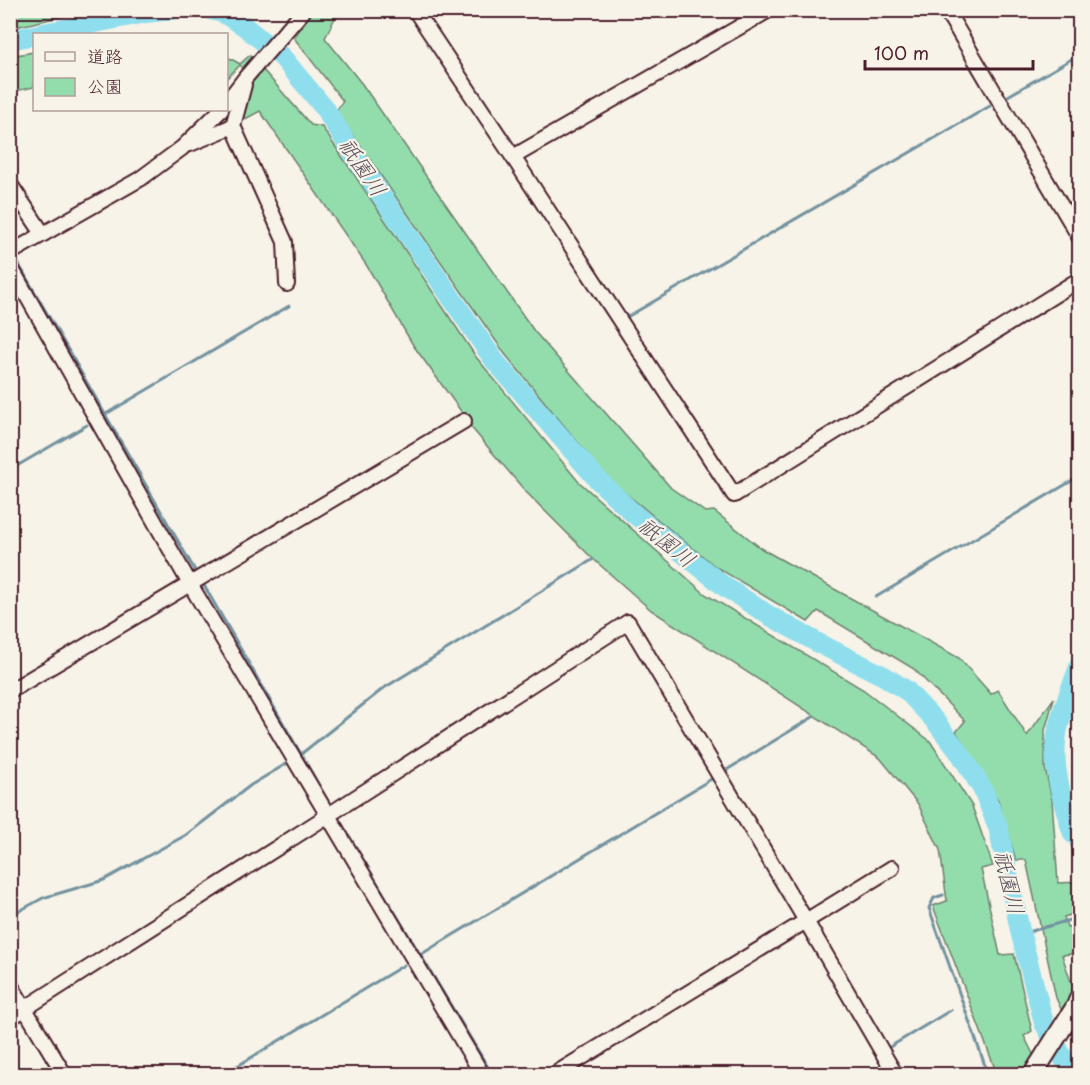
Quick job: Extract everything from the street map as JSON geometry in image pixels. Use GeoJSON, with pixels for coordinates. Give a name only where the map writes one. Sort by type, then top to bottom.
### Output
{"type":"FeatureCollection","features":[{"type":"Feature","properties":{"kind":"main road"},"geometry":{"type":"LineString","coordinates":[[1033,1074],[1080,996]]}},
{"type":"Feature","properties":{"kind":"street"},"geometry":{"type":"LineString","coordinates":[[415,10],[734,495],[1080,279]]}},
{"type":"Feature","properties":{"kind":"street"},"geometry":{"type":"LineString","coordinates":[[513,157],[769,10]]}},
{"type":"Feature","properties":{"kind":"street"},"geometry":{"type":"LineString","coordinates":[[946,10],[1080,238]]}},
{"type":"Feature","properties":{"kind":"street"},"geometry":{"type":"LineString","coordinates":[[228,100],[297,13]]}},
{"type":"Feature","properties":{"kind":"street"},"geometry":{"type":"LineString","coordinates":[[246,77],[233,126],[285,242],[287,284]]}},
{"type":"Feature","properties":{"kind":"street"},"geometry":{"type":"LineString","coordinates":[[10,253],[140,179],[182,148],[220,111]]}},
{"type":"Feature","properties":{"kind":"street"},"geometry":{"type":"LineString","coordinates":[[182,148],[233,126]]}},
{"type":"Feature","properties":{"kind":"street"},"geometry":{"type":"LineString","coordinates":[[10,184],[43,234]]}},
{"type":"Feature","properties":{"kind":"street"},"geometry":{"type":"LineString","coordinates":[[10,266],[190,584],[333,813],[482,1074]]}},
{"type":"Feature","properties":{"kind":"street"},"geometry":{"type":"LineString","coordinates":[[10,690],[464,421]]}},
{"type":"Feature","properties":{"kind":"street"},"geometry":{"type":"LineString","coordinates":[[10,1018],[628,622],[895,1074]]}},
{"type":"Feature","properties":{"kind":"street"},"geometry":{"type":"LineString","coordinates":[[555,1074],[892,868]]}},
{"type":"Feature","properties":{"kind":"street"},"geometry":{"type":"LineString","coordinates":[[10,984],[64,1074]]}},
{"type":"Feature","properties":{"kind":"green space"},"geometry":{"type":"Polygon","coordinates":[[[11,10],[86,10],[86,11],[11,28],[11,10]]]}},
{"type":"Feature","properties":{"kind":"green space"},"geometry":{"type":"Polygon","coordinates":[[[312,11],[338,12],[325,38],[362,84],[534,331],[671,488],[705,512],[714,511],[762,549],[959,658],[991,694],[998,690],[1027,736],[1054,698],[1045,730],[1045,768],[1052,800],[1058,883],[1079,882],[1079,912],[1064,917],[1067,927],[1079,925],[1079,953],[1062,955],[1079,1006],[1079,1048],[1056,998],[1026,860],[1016,860],[998,800],[956,732],[965,721],[914,669],[818,611],[808,622],[716,567],[608,479],[505,354],[336,111],[343,101],[294,38],[312,11]]]}},
{"type":"Feature","properties":{"kind":"green space"},"geometry":{"type":"Polygon","coordinates":[[[33,52],[33,87],[11,92],[11,56],[33,52]]]}},
{"type":"Feature","properties":{"kind":"green space"},"geometry":{"type":"Polygon","coordinates":[[[250,55],[311,125],[322,127],[476,357],[578,481],[705,594],[864,690],[930,741],[972,806],[993,866],[981,869],[1000,955],[1014,954],[1032,1031],[1024,1036],[1043,1074],[997,1074],[933,906],[947,901],[940,850],[918,804],[880,758],[651,610],[591,557],[526,492],[470,426],[413,345],[367,266],[260,111],[238,123],[253,78],[240,65],[228,77],[228,57],[240,64],[250,55]]]}},
{"type":"Feature","properties":{"kind":"waterway","name":"祇園川"},"geometry":{"type":"LineString","coordinates":[[44,33],[171,10]]}},
{"type":"Feature","properties":{"kind":"waterway","name":"祇園川"},"geometry":{"type":"LineString","coordinates":[[211,10],[223,13],[244,26],[282,57],[325,109],[494,360],[597,479],[634,514],[725,587],[820,644],[884,676],[907,691],[935,721],[962,756],[983,790],[998,827],[1021,935],[1044,1023],[1072,1074]]}},
{"type":"Feature","properties":{"kind":"waterway","name":"祇園川"},"geometry":{"type":"LineString","coordinates":[[10,40],[33,35]]}},
{"type":"Feature","properties":{"kind":"waterway"},"geometry":{"type":"LineString","coordinates":[[1008,96],[1080,54]]}},
{"type":"Feature","properties":{"kind":"waterway"},"geometry":{"type":"LineString","coordinates":[[627,317],[990,106]]}},
{"type":"Feature","properties":{"kind":"waterway"},"geometry":{"type":"LineString","coordinates":[[14,256],[197,574]]}},
{"type":"Feature","properties":{"kind":"waterway"},"geometry":{"type":"LineString","coordinates":[[106,414],[289,306]]}},
{"type":"Feature","properties":{"kind":"waterway"},"geometry":{"type":"LineString","coordinates":[[10,470],[87,425]]}},
{"type":"Feature","properties":{"kind":"waterway"},"geometry":{"type":"LineString","coordinates":[[876,597],[1080,476]]}},
{"type":"Feature","properties":{"kind":"waterway"},"geometry":{"type":"LineString","coordinates":[[301,754],[384,688],[592,560]]}},
{"type":"Feature","properties":{"kind":"waterway"},"geometry":{"type":"LineString","coordinates":[[202,582],[332,808]]}},
{"type":"Feature","properties":{"kind":"waterway"},"geometry":{"type":"LineString","coordinates":[[1073,834],[1059,785],[1056,747],[1061,716],[1080,664]]}},
{"type":"Feature","properties":{"kind":"waterway"},"geometry":{"type":"LineString","coordinates":[[725,771],[813,717]]}},
{"type":"Feature","properties":{"kind":"waterway"},"geometry":{"type":"LineString","coordinates":[[10,916],[43,898],[104,880],[186,835],[251,785],[286,764]]}},
{"type":"Feature","properties":{"kind":"waterway"},"geometry":{"type":"LineString","coordinates":[[420,955],[713,778]]}},
{"type":"Feature","properties":{"kind":"waterway"},"geometry":{"type":"LineString","coordinates":[[337,816],[492,1074]]}},
{"type":"Feature","properties":{"kind":"waterway"},"geometry":{"type":"LineString","coordinates":[[1073,834],[1071,840],[1077,868]]}},
{"type":"Feature","properties":{"kind":"waterway"},"geometry":{"type":"LineString","coordinates":[[1073,834],[1080,839]]}},
{"type":"Feature","properties":{"kind":"waterway"},"geometry":{"type":"LineString","coordinates":[[943,895],[934,898],[929,908],[988,1074]]}},
{"type":"Feature","properties":{"kind":"waterway"},"geometry":{"type":"LineString","coordinates":[[1021,935],[1080,917]]}},
{"type":"Feature","properties":{"kind":"waterway"},"geometry":{"type":"LineString","coordinates":[[224,1074],[404,965]]}},
{"type":"Feature","properties":{"kind":"waterway"},"geometry":{"type":"LineString","coordinates":[[888,1048],[951,1010]]}},
{"type":"Feature","properties":{"kind":"waterway"},"geometry":{"type":"LineString","coordinates":[[869,1074],[879,1068]]}}]}
